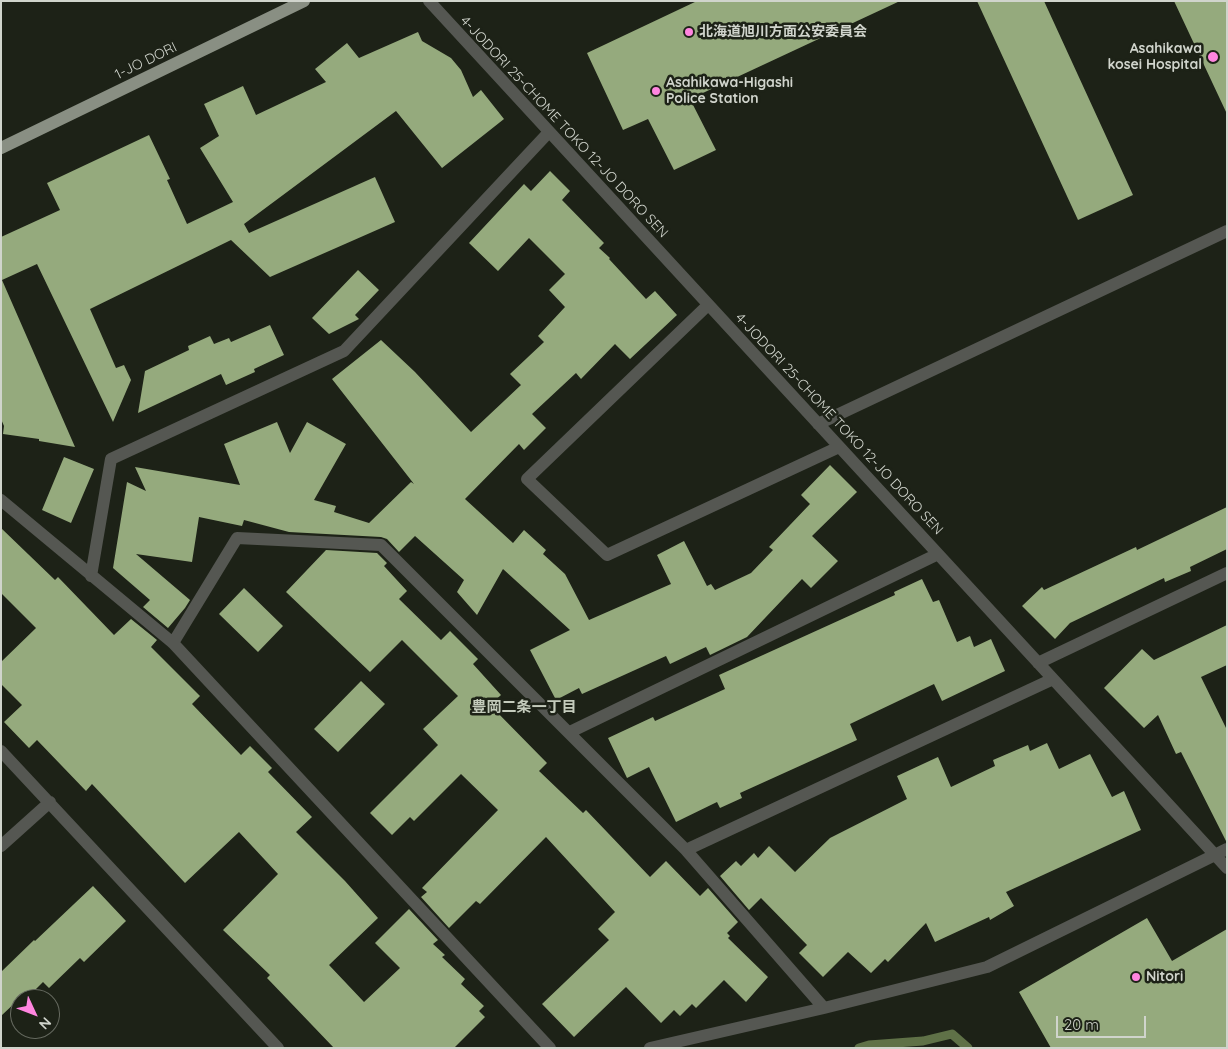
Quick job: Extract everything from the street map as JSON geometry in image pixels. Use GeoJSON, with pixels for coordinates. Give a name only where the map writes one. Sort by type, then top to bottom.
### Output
{"type":"FeatureCollection","features":[{"type":"Feature","properties":{"kind":"main road","name":"1-JO DORI"},"geometry":{"type":"LineString","coordinates":[[1,148],[304,1]]}},
{"type":"Feature","properties":{"kind":"street","name":"4-JODORI 25-CHOME TOKO 12-JO DORO SEN"},"geometry":{"type":"LineString","coordinates":[[428,1],[1227,868]]}},
{"type":"Feature","properties":{"kind":"street"},"geometry":{"type":"LineString","coordinates":[[91,576],[111,459],[344,351],[549,132]]}},
{"type":"Feature","properties":{"kind":"street"},"geometry":{"type":"LineString","coordinates":[[818,424],[1227,231]]}},
{"type":"Feature","properties":{"kind":"street"},"geometry":{"type":"LineString","coordinates":[[708,305],[527,478],[607,555],[839,447]]}},
{"type":"Feature","properties":{"kind":"street"},"geometry":{"type":"LineString","coordinates":[[1,500],[173,643],[550,1048]]}},
{"type":"Feature","properties":{"kind":"street"},"geometry":{"type":"LineString","coordinates":[[173,643],[237,538],[381,545],[686,850],[824,1008]]}},
{"type":"Feature","properties":{"kind":"street"},"geometry":{"type":"LineString","coordinates":[[570,732],[938,554]]}},
{"type":"Feature","properties":{"kind":"street"},"geometry":{"type":"LineString","coordinates":[[1038,663],[1227,574]]}},
{"type":"Feature","properties":{"kind":"street"},"geometry":{"type":"LineString","coordinates":[[686,850],[1053,679]]}},
{"type":"Feature","properties":{"kind":"street"},"geometry":{"type":"LineString","coordinates":[[1,751],[278,1048]]}},
{"type":"Feature","properties":{"kind":"street"},"geometry":{"type":"LineString","coordinates":[[1,846],[50,802]]}},
{"type":"Feature","properties":{"kind":"street"},"geometry":{"type":"LineString","coordinates":[[650,1048],[824,1008],[987,967],[1227,849]]}},
{"type":"Feature","properties":{"kind":"building","name":"Asahikawa-Higashi Police Station"},"geometry":{"type":"Polygon","coordinates":[[[697,1],[900,1],[690,99],[716,150],[674,170],[648,119],[623,130],[587,53],[697,1]]]}},
{"type":"Feature","properties":{"kind":"building"},"geometry":{"type":"Polygon","coordinates":[[[977,1],[1044,1],[1133,195],[1078,220],[977,1]]]}},
{"type":"Feature","properties":{"kind":"building","name":"Asahikawa kosei Hospital"},"geometry":{"type":"Polygon","coordinates":[[[1174,1],[1227,1],[1227,114],[1174,1]]]}},
{"type":"Feature","properties":{"kind":"building"},"geometry":{"type":"Polygon","coordinates":[[[418,32],[422,41],[451,58],[461,70],[473,97],[481,90],[504,119],[442,168],[396,111],[244,224],[249,233],[375,177],[395,222],[270,277],[231,240],[90,309],[116,368],[124,365],[131,380],[113,422],[37,264],[2,280],[75,447],[3,434],[4,426],[1,419],[1,237],[60,210],[47,183],[149,135],[170,179],[167,180],[187,224],[233,202],[200,148],[219,136],[204,104],[243,86],[256,115],[326,82],[315,69],[347,43],[359,58],[418,32]]]}},
{"type":"Feature","properties":{"kind":"building"},"geometry":{"type":"Polygon","coordinates":[[[550,171],[570,191],[562,200],[604,243],[599,248],[646,299],[655,291],[677,315],[630,359],[615,344],[581,379],[576,373],[532,414],[546,428],[524,450],[519,444],[465,499],[513,543],[524,530],[546,550],[543,554],[565,574],[589,620],[671,584],[657,555],[684,541],[707,586],[711,584],[715,590],[751,573],[773,550],[769,547],[810,504],[801,495],[830,465],[857,492],[812,536],[838,561],[811,588],[802,579],[747,637],[710,655],[706,647],[670,664],[666,656],[582,694],[579,688],[556,700],[530,650],[570,630],[503,569],[477,615],[457,592],[464,580],[415,536],[399,552],[387,539],[381,537],[289,532],[244,520],[242,526],[199,517],[192,562],[136,554],[190,600],[168,628],[143,607],[150,600],[113,568],[127,482],[146,491],[135,467],[240,485],[224,444],[277,422],[290,453],[307,422],[346,444],[314,500],[336,506],[334,512],[369,523],[411,482],[414,484],[332,379],[381,340],[415,372],[471,432],[521,385],[510,374],[544,342],[538,336],[565,307],[549,290],[565,274],[529,238],[498,271],[469,243],[524,184],[531,191],[550,171]]]}},
{"type":"Feature","properties":{"kind":"building"},"geometry":{"type":"Polygon","coordinates":[[[358,270],[379,290],[355,315],[359,319],[329,334],[312,318],[358,270]]]}},
{"type":"Feature","properties":{"kind":"building"},"geometry":{"type":"Polygon","coordinates":[[[270,325],[284,355],[254,369],[255,372],[226,385],[221,374],[138,413],[145,371],[189,350],[188,346],[210,336],[214,344],[229,338],[231,342],[270,325]]]}},
{"type":"Feature","properties":{"kind":"building"},"geometry":{"type":"Polygon","coordinates":[[[64,457],[94,469],[71,523],[42,510],[64,457]]]}},
{"type":"Feature","properties":{"kind":"building"},"geometry":{"type":"Polygon","coordinates":[[[1227,507],[1227,549],[1190,567],[1191,571],[1165,582],[1164,578],[1070,623],[1055,639],[1022,606],[1042,587],[1044,590],[1136,547],[1137,550],[1227,507]]]}},
{"type":"Feature","properties":{"kind":"building"},"geometry":{"type":"Polygon","coordinates":[[[1,528],[55,580],[58,577],[114,635],[131,619],[157,640],[151,647],[200,696],[192,704],[241,755],[250,746],[272,768],[268,772],[312,817],[296,832],[345,881],[378,918],[329,965],[364,1002],[400,968],[375,943],[409,909],[438,940],[433,944],[445,955],[442,957],[465,979],[461,984],[484,1006],[479,1011],[485,1017],[454,1048],[334,1048],[267,978],[270,975],[223,930],[278,874],[239,832],[185,883],[92,784],[86,791],[37,740],[29,748],[4,722],[22,705],[1,684],[1,662],[36,628],[1,593],[1,528]]]}},
{"type":"Feature","properties":{"kind":"building"},"geometry":{"type":"Polygon","coordinates":[[[326,550],[377,553],[387,563],[384,566],[407,591],[399,599],[441,640],[450,631],[478,659],[473,664],[501,695],[490,705],[547,763],[539,771],[583,813],[586,810],[650,877],[666,861],[700,896],[708,888],[738,922],[727,933],[730,936],[728,938],[768,977],[746,1002],[724,980],[696,1008],[692,1004],[680,1016],[674,1010],[661,1023],[626,987],[574,1037],[542,1004],[609,940],[598,929],[615,912],[546,837],[480,904],[476,901],[449,928],[421,897],[427,892],[422,888],[498,810],[461,774],[414,821],[410,817],[392,835],[370,813],[438,745],[423,729],[458,696],[402,640],[370,672],[286,592],[326,550]]]}},
{"type":"Feature","properties":{"kind":"building"},"geometry":{"type":"Polygon","coordinates":[[[922,579],[933,602],[939,600],[957,642],[970,636],[974,647],[991,639],[1005,671],[942,701],[934,684],[850,724],[857,740],[740,793],[742,798],[720,808],[717,802],[676,822],[649,767],[627,778],[608,738],[653,717],[655,721],[725,689],[719,675],[895,595],[894,592],[922,579]]]}},
{"type":"Feature","properties":{"kind":"building"},"geometry":{"type":"Polygon","coordinates":[[[244,588],[283,626],[258,652],[219,614],[244,588]]]}},
{"type":"Feature","properties":{"kind":"building"},"geometry":{"type":"Polygon","coordinates":[[[1227,625],[1227,665],[1201,677],[1227,730],[1226,841],[1181,752],[1176,754],[1158,715],[1144,728],[1104,688],[1142,649],[1154,660],[1227,625]]]}},
{"type":"Feature","properties":{"kind":"building"},"geometry":{"type":"Polygon","coordinates":[[[361,681],[385,704],[338,752],[314,729],[361,681]]]}},
{"type":"Feature","properties":{"kind":"building"},"geometry":{"type":"Polygon","coordinates":[[[1047,743],[1059,769],[1090,754],[1112,797],[1124,791],[1141,830],[1006,892],[1014,906],[990,920],[989,917],[935,942],[926,923],[888,962],[885,959],[871,973],[848,952],[823,977],[799,953],[807,945],[761,898],[749,910],[720,876],[736,861],[741,866],[754,853],[758,858],[769,846],[795,872],[830,838],[907,799],[897,776],[938,757],[951,787],[995,766],[993,760],[1028,745],[1030,751],[1047,743]]]}},
{"type":"Feature","properties":{"kind":"building"},"geometry":{"type":"Polygon","coordinates":[[[93,886],[126,921],[84,962],[80,958],[49,988],[43,982],[36,989],[10,989],[10,1008],[1,1016],[1,972],[93,886]]]}},
{"type":"Feature","properties":{"kind":"building","name":"Nitori"},"geometry":{"type":"Polygon","coordinates":[[[1147,918],[1172,961],[1227,929],[1227,1048],[1051,1048],[1019,992],[1147,918]]]}},
{"type":"Feature","properties":{"kind":"waterway"},"geometry":{"type":"LineString","coordinates":[[859,1048],[869,1045],[923,1041],[952,1034],[968,1048]]}},
{"type":"Feature","properties":{"kind":"place","name":"北海道旭川方面公安委員会"},"geometry":{"type":"Point","coordinates":[689,32]}},
{"type":"Feature","properties":{"kind":"place","name":"Asahikawa kosei Hospital"},"geometry":{"type":"Point","coordinates":[1213,57]}},
{"type":"Feature","properties":{"kind":"place","name":"Asahikawa-Higashi Police Station"},"geometry":{"type":"Point","coordinates":[656,91]}},
{"type":"Feature","properties":{"kind":"place","name":"Nitori"},"geometry":{"type":"Point","coordinates":[1136,977]}},
{"type":"Feature","properties":{"kind":"district","name":"豊岡二条一丁目"},"geometry":{"type":"Point","coordinates":[524,707]}}]}
